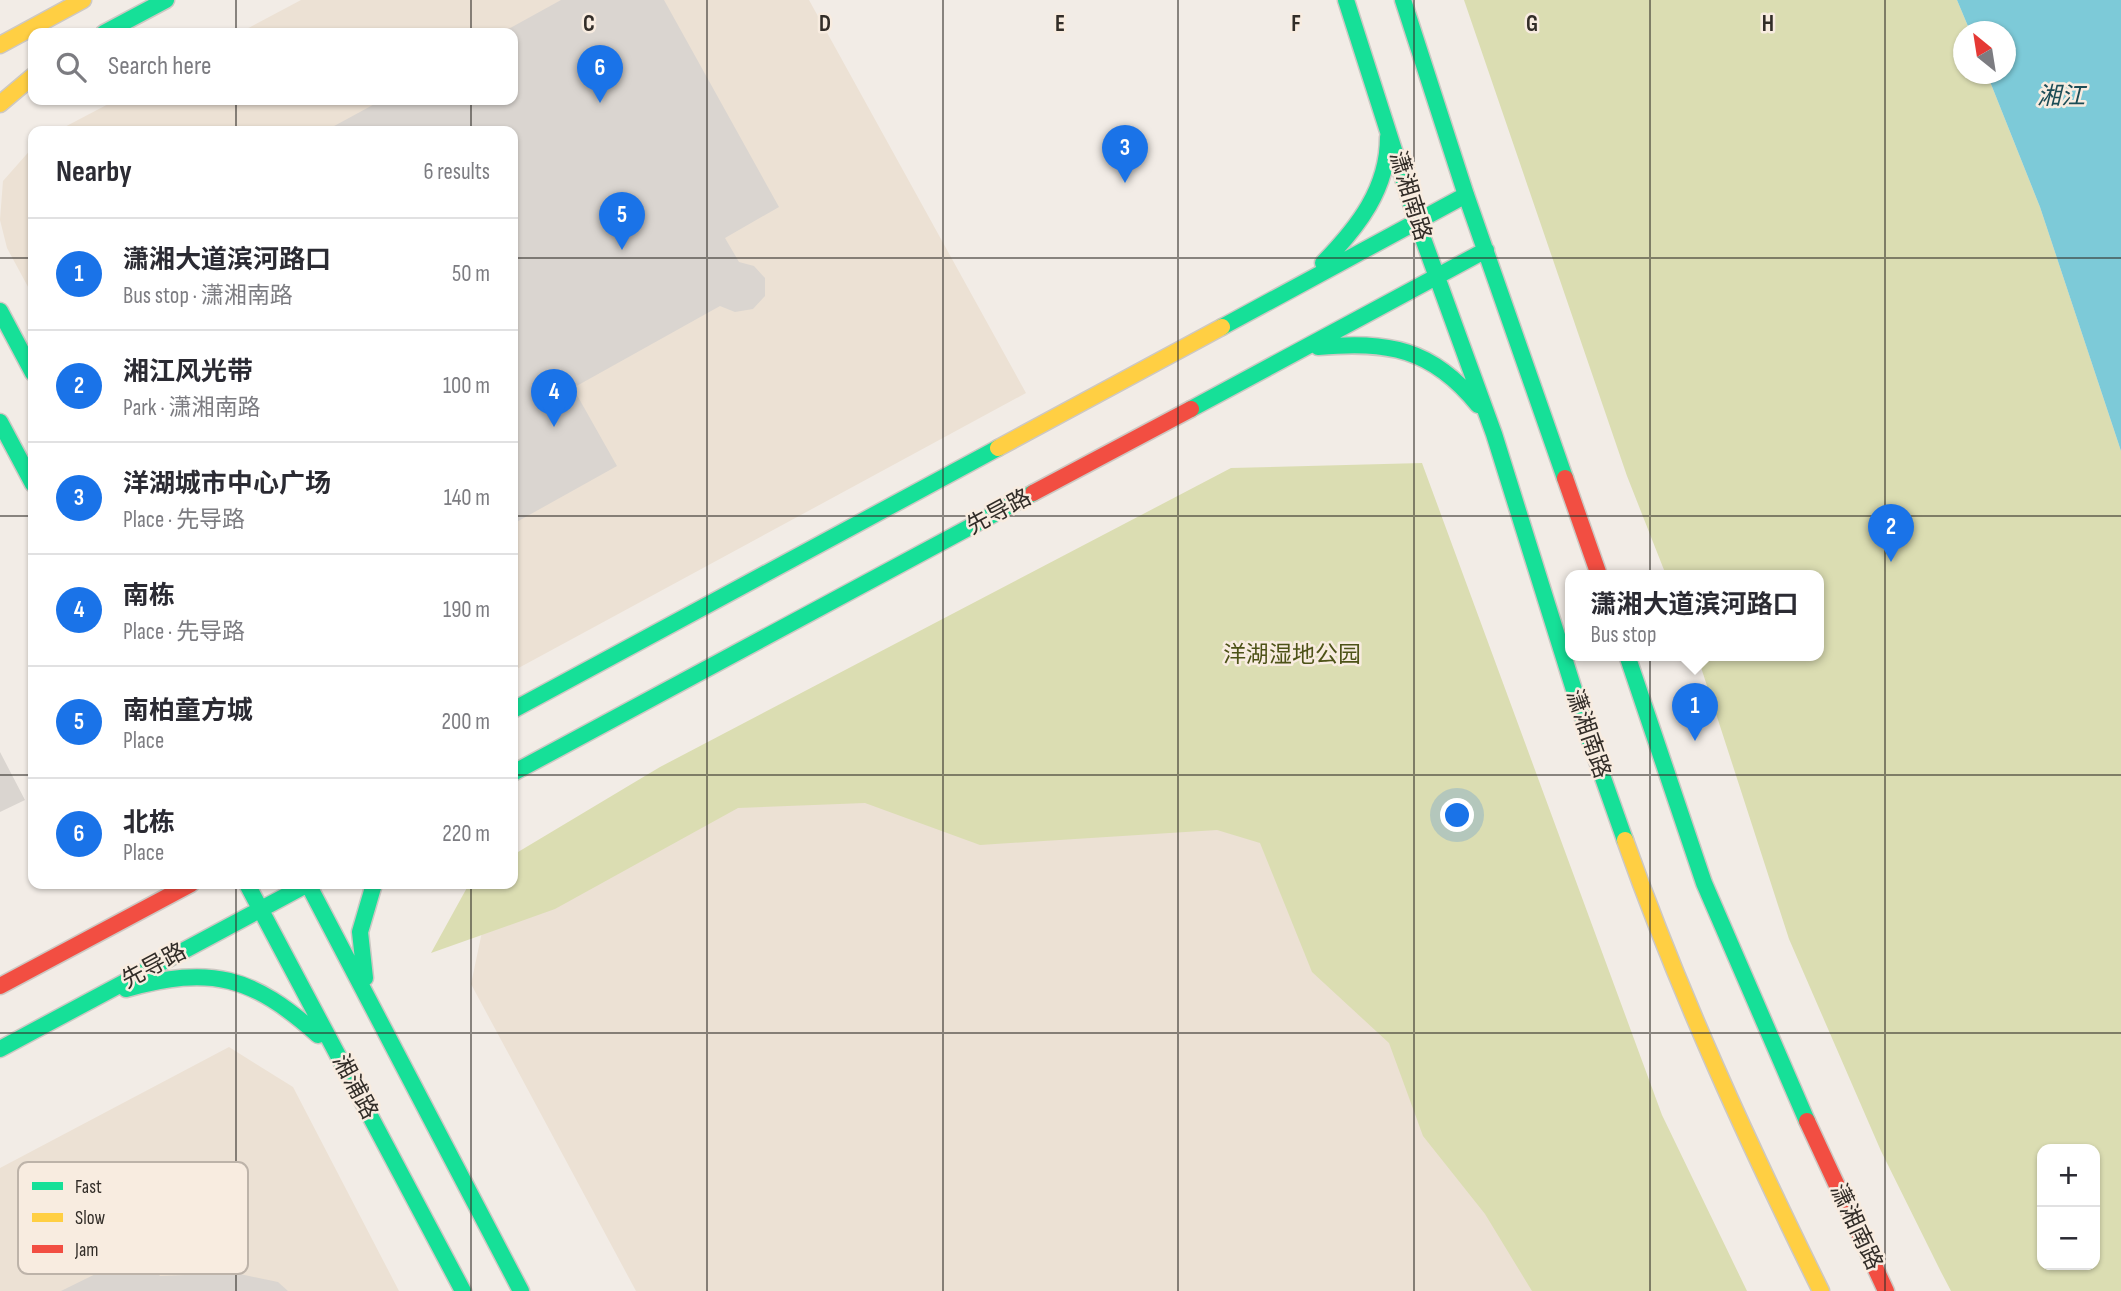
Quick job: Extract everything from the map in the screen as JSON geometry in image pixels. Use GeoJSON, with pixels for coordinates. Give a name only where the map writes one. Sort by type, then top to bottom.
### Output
{"type":"FeatureCollection","features":[{"type":"Feature","properties":{"kind":"main road"},"geometry":{"type":"LineString","coordinates":[[31,28],[83,0]]}},
{"type":"Feature","properties":{"kind":"main road"},"geometry":{"type":"LineString","coordinates":[[113,28],[166,0]]}},
{"type":"Feature","properties":{"kind":"main road","name":"潇湘南路"},"geometry":{"type":"LineString","coordinates":[[1346,0],[1417,222],[1494,434],[1590,741],[1672,964],[1748,1143],[1821,1291]]}},
{"type":"Feature","properties":{"kind":"main road"},"geometry":{"type":"LineString","coordinates":[[1403,0],[1466,195],[1597,570]]}},
{"type":"Feature","properties":{"kind":"main road"},"geometry":{"type":"LineString","coordinates":[[0,43],[28,29]]}},
{"type":"Feature","properties":{"kind":"main road"},"geometry":{"type":"LineString","coordinates":[[0,89],[28,76]]}},
{"type":"Feature","properties":{"kind":"main road"},"geometry":{"type":"LineString","coordinates":[[0,104],[28,79]]}},
{"type":"Feature","properties":{"kind":"main road"},"geometry":{"type":"LineString","coordinates":[[1286,293],[1325,260],[1364,215],[1387,163],[1388,141],[1383,111]]}},
{"type":"Feature","properties":{"kind":"main road"},"geometry":{"type":"LineString","coordinates":[[518,707],[1466,195]]}},
{"type":"Feature","properties":{"kind":"main road","name":"先导路"},"geometry":{"type":"LineString","coordinates":[[518,770],[1486,250]]}},
{"type":"Feature","properties":{"kind":"main road"},"geometry":{"type":"LineString","coordinates":[[0,311],[28,364]]}},
{"type":"Feature","properties":{"kind":"main road"},"geometry":{"type":"LineString","coordinates":[[1273,364],[1318,347],[1363,342],[1403,350],[1433,361],[1458,381],[1476,403],[1494,434]]}},
{"type":"Feature","properties":{"kind":"main road"},"geometry":{"type":"LineString","coordinates":[[0,422],[28,475]]}},
{"type":"Feature","properties":{"kind":"main road","name":"潇湘南路"},"geometry":{"type":"LineString","coordinates":[[1629,661],[1704,883],[1782,1067],[1886,1291]]}},
{"type":"Feature","properties":{"kind":"main road"},"geometry":{"type":"LineString","coordinates":[[110,927],[131,910],[148,889]]}},
{"type":"Feature","properties":{"kind":"main road"},"geometry":{"type":"LineString","coordinates":[[0,986],[182,889]]}},
{"type":"Feature","properties":{"kind":"main road","name":"湘浦路"},"geometry":{"type":"LineString","coordinates":[[250,889],[463,1291]]}},
{"type":"Feature","properties":{"kind":"main road","name":"先导路"},"geometry":{"type":"LineString","coordinates":[[0,1049],[298,889]]}},
{"type":"Feature","properties":{"kind":"main road"},"geometry":{"type":"LineString","coordinates":[[311,889],[521,1291]]}},
{"type":"Feature","properties":{"kind":"main road"},"geometry":{"type":"LineString","coordinates":[[373,889],[360,932],[362,969],[374,1010]]}},
{"type":"Feature","properties":{"kind":"main road"},"geometry":{"type":"LineString","coordinates":[[91,1000],[188,973],[231,978],[270,995],[295,1013],[343,1065]]}},
{"type":"Feature","properties":{"kind":"shaded area"},"geometry":{"type":"Polygon","coordinates":[[[301,0],[809,0],[1026,393],[518,668],[518,126],[67,126],[106,105],[518,105],[518,28],[248,28],[301,0]]]}},
{"type":"Feature","properties":{"kind":"shaded area"},"geometry":{"type":"Polygon","coordinates":[[[28,153],[28,287],[7,248],[0,220],[3,181],[28,153]]]}},
{"type":"Feature","properties":{"kind":"shaded area"},"geometry":{"type":"Polygon","coordinates":[[[1166,532],[1620,1291],[636,1291],[471,984],[482,932],[1166,532]]]}},
{"type":"Feature","properties":{"kind":"shaded area"},"geometry":{"type":"Polygon","coordinates":[[[229,1047],[293,1087],[399,1291],[0,1291],[0,1168],[229,1047]]]}},
{"type":"Feature","properties":{"kind":"green space"},"geometry":{"type":"Polygon","coordinates":[[[1464,0],[1957,0],[1966,21],[1953,21],[1953,84],[1991,84],[2040,207],[2121,451],[2121,1291],[1951,1291],[1881,1151],[1789,939],[1699,661],[1824,661],[1824,570],[1664,570],[1627,476],[1464,0]]]}},
{"type":"Feature","properties":{"kind":"green space","name":"洋湖湿地公园"},"geometry":{"type":"Polygon","coordinates":[[[1422,463],[1662,1115],[1747,1291],[1532,1291],[1485,1214],[1423,1136],[1389,1043],[1312,972],[1260,843],[1217,830],[980,845],[865,803],[738,808],[555,909],[431,953],[466,889],[518,889],[518,852],[660,767],[1231,468],[1422,463]]]}},
{"type":"Feature","properties":{"kind":"water","name":"湘江"},"geometry":{"type":"Polygon","coordinates":[[[1957,0],[2121,0],[2121,451],[2040,207],[1991,84],[2016,84],[2016,21],[1966,21],[1957,0]]]}},
{"type":"Feature","properties":{"kind":"building"},"geometry":{"type":"Polygon","coordinates":[[[561,0],[664,0],[779,207],[725,238],[739,262],[754,266],[765,278],[765,296],[753,309],[735,312],[720,306],[573,388],[617,466],[518,521],[518,126],[334,126],[373,105],[518,105],[518,28],[510,28],[561,0]]]}},
{"type":"Feature","properties":{"kind":"building"},"geometry":{"type":"Polygon","coordinates":[[[0,752],[25,800],[0,812],[0,752]]]}},
{"type":"Feature","properties":{"kind":"building"},"geometry":{"type":"Polygon","coordinates":[[[96,1274],[240,1274],[278,1282],[288,1291],[61,1291],[96,1274]]]}},
{"type":"Feature","properties":{"kind":"traffic: fast"},"geometry":{"type":"LineString","coordinates":[[113,28],[166,0]]}},
{"type":"Feature","properties":{"kind":"traffic: fast"},"geometry":{"type":"LineString","coordinates":[[1346,0],[1417,222],[1494,434],[1590,741],[1625,840]]}},
{"type":"Feature","properties":{"kind":"traffic: fast"},"geometry":{"type":"LineString","coordinates":[[1403,0],[1466,195],[1565,478]]}},
{"type":"Feature","properties":{"kind":"traffic: fast"},"geometry":{"type":"LineString","coordinates":[[1323,263],[1369,206],[1383,174],[1388,137]]}},
{"type":"Feature","properties":{"kind":"traffic: fast"},"geometry":{"type":"LineString","coordinates":[[1222,327],[1466,195]]}},
{"type":"Feature","properties":{"kind":"traffic: fast"},"geometry":{"type":"LineString","coordinates":[[1191,409],[1486,250]]}},
{"type":"Feature","properties":{"kind":"traffic: fast"},"geometry":{"type":"LineString","coordinates":[[0,311],[28,364]]}},
{"type":"Feature","properties":{"kind":"traffic: fast"},"geometry":{"type":"LineString","coordinates":[[1318,347],[1366,346],[1407,352],[1443,371],[1478,405]]}},
{"type":"Feature","properties":{"kind":"traffic: fast"},"geometry":{"type":"LineString","coordinates":[[0,422],[28,475]]}},
{"type":"Feature","properties":{"kind":"traffic: fast"},"geometry":{"type":"LineString","coordinates":[[518,707],[998,448]]}},
{"type":"Feature","properties":{"kind":"traffic: fast"},"geometry":{"type":"LineString","coordinates":[[518,770],[1033,493]]}},
{"type":"Feature","properties":{"kind":"traffic: fast"},"geometry":{"type":"LineString","coordinates":[[1629,661],[1704,883],[1807,1121]]}},
{"type":"Feature","properties":{"kind":"traffic: fast"},"geometry":{"type":"LineString","coordinates":[[250,889],[463,1291]]}},
{"type":"Feature","properties":{"kind":"traffic: fast"},"geometry":{"type":"LineString","coordinates":[[0,1049],[299,889]]}},
{"type":"Feature","properties":{"kind":"traffic: fast"},"geometry":{"type":"LineString","coordinates":[[311,889],[521,1291]]}},
{"type":"Feature","properties":{"kind":"traffic: fast"},"geometry":{"type":"LineString","coordinates":[[365,978],[360,932],[373,889]]}},
{"type":"Feature","properties":{"kind":"traffic: fast"},"geometry":{"type":"LineString","coordinates":[[126,989],[183,978],[207,977],[229,981],[251,988],[272,1000],[318,1035]]}},
{"type":"Feature","properties":{"kind":"traffic: slow"},"geometry":{"type":"LineString","coordinates":[[31,28],[83,0]]}},
{"type":"Feature","properties":{"kind":"traffic: slow"},"geometry":{"type":"LineString","coordinates":[[0,45],[28,30]]}},
{"type":"Feature","properties":{"kind":"traffic: slow"},"geometry":{"type":"LineString","coordinates":[[0,104],[28,80]]}},
{"type":"Feature","properties":{"kind":"traffic: slow"},"geometry":{"type":"LineString","coordinates":[[998,448],[1222,327]]}},
{"type":"Feature","properties":{"kind":"traffic: slow"},"geometry":{"type":"LineString","coordinates":[[1625,840],[1716,1068],[1821,1291]]}},
{"type":"Feature","properties":{"kind":"traffic: jam"},"geometry":{"type":"LineString","coordinates":[[1033,493],[1191,409]]}},
{"type":"Feature","properties":{"kind":"traffic: jam"},"geometry":{"type":"LineString","coordinates":[[1565,478],[1597,570]]}},
{"type":"Feature","properties":{"kind":"traffic: jam"},"geometry":{"type":"LineString","coordinates":[[0,986],[182,889]]}},
{"type":"Feature","properties":{"kind":"traffic: jam"},"geometry":{"type":"LineString","coordinates":[[1807,1121],[1886,1291]]}},
{"type":"Feature","properties":{"kind":"place","name":"北栋"},"geometry":{"type":"Point","coordinates":[600,103]}},
{"type":"Feature","properties":{"kind":"place","name":"洋湖城市中心广场"},"geometry":{"type":"Point","coordinates":[1125,183]}},
{"type":"Feature","properties":{"kind":"place","name":"南柏童方城"},"geometry":{"type":"Point","coordinates":[622,250]}},
{"type":"Feature","properties":{"kind":"place","name":"南栋"},"geometry":{"type":"Point","coordinates":[554,427]}},
{"type":"Feature","properties":{"kind":"place","name":"湘江风光带"},"geometry":{"type":"Point","coordinates":[1891,562]}},
{"type":"Feature","properties":{"kind":"place","name":"潇湘大道滨河路口"},"geometry":{"type":"Point","coordinates":[1695,741]}}]}
